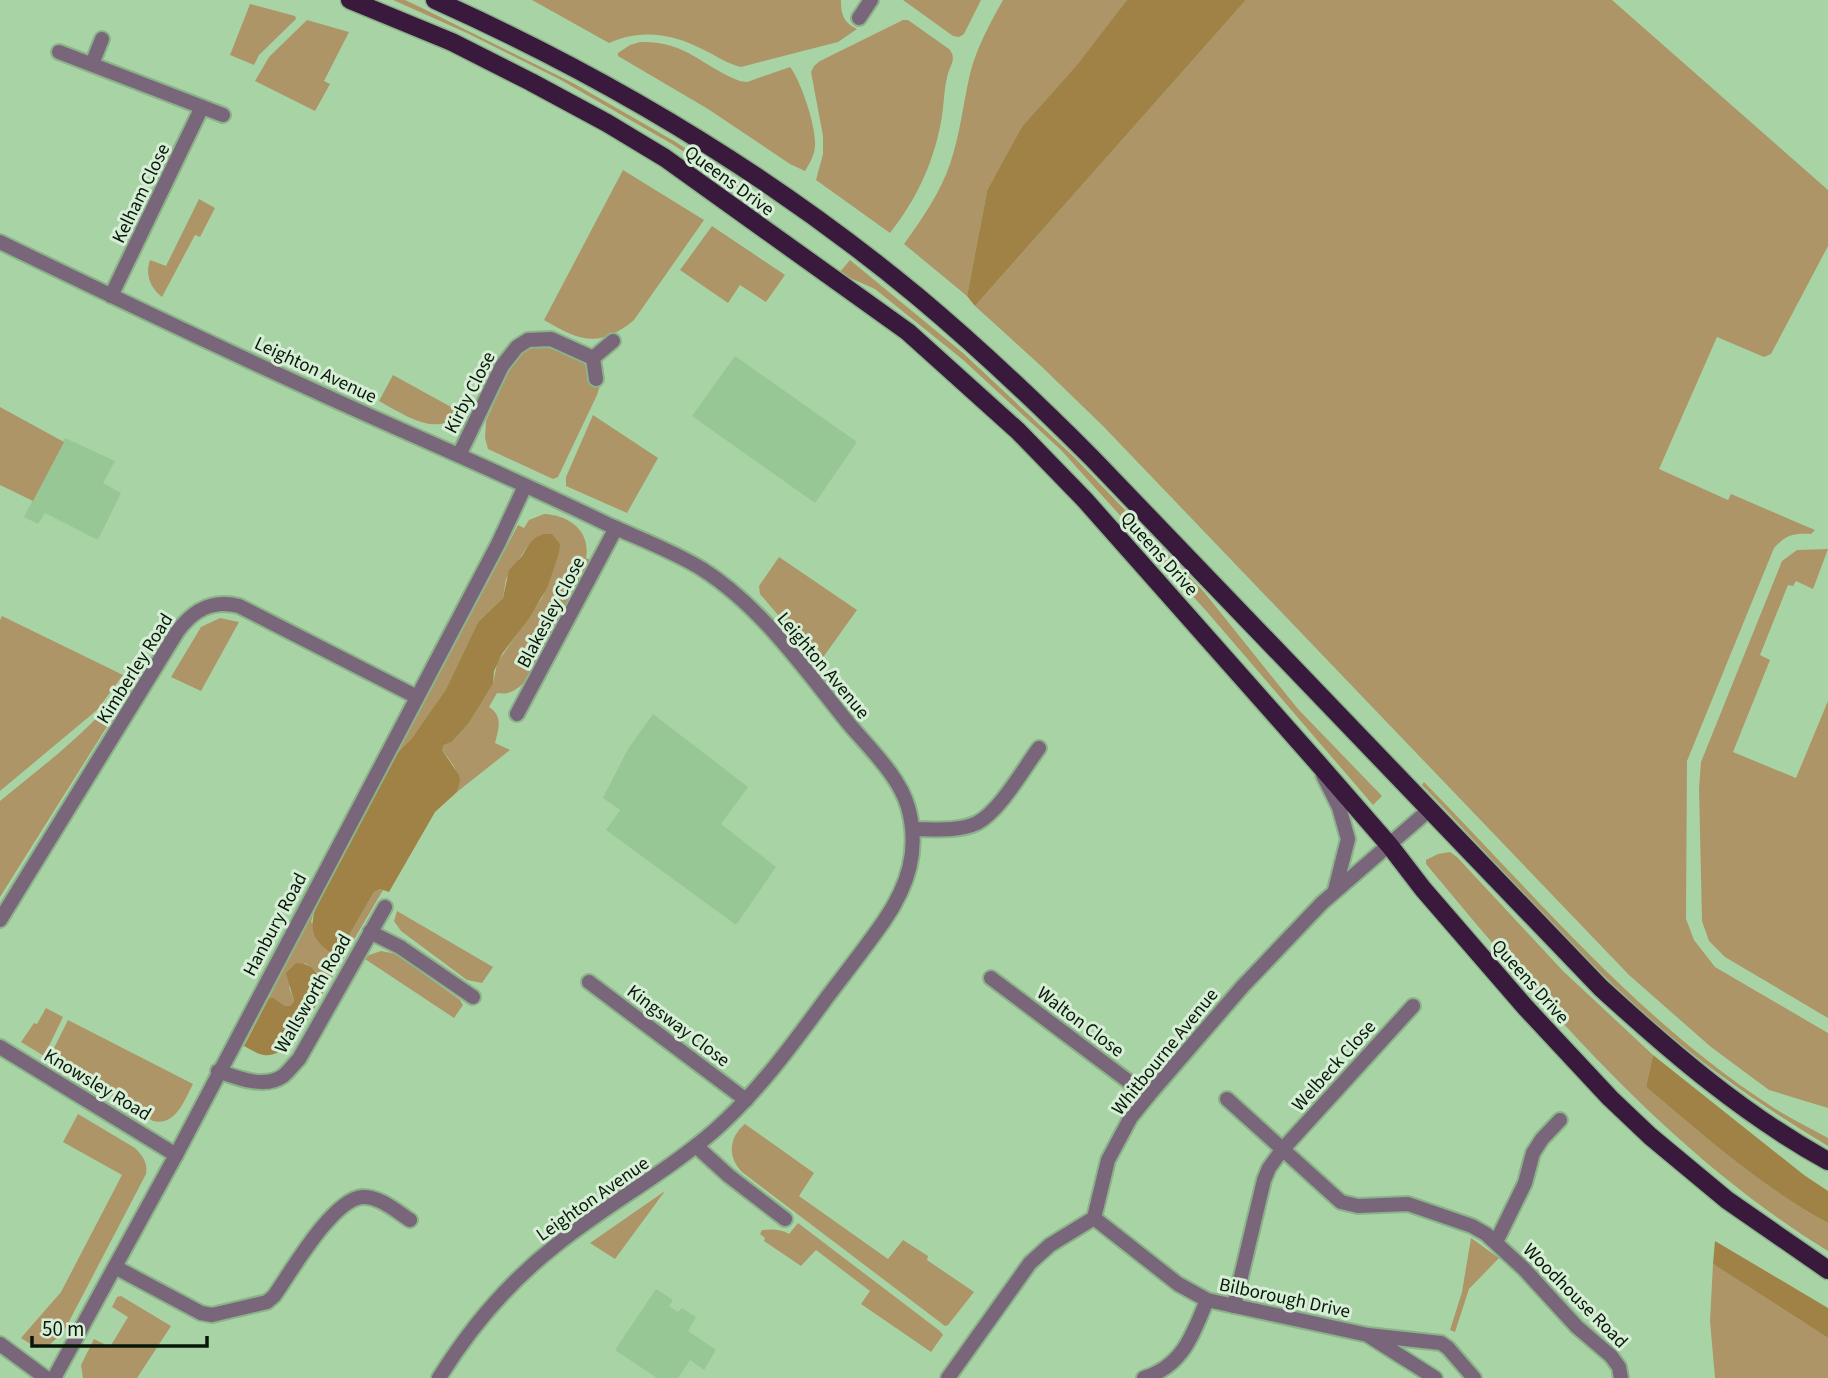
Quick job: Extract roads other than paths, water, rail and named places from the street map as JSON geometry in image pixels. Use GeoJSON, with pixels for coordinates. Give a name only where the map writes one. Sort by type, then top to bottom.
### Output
{"type":"FeatureCollection","features":[{"type":"Feature","properties":{"kind":"main road","name":"Queens Drive"},"geometry":{"type":"LineString","coordinates":[[350,0],[452,42],[607,123],[665,158],[908,332],[990,405],[1059,473],[1316,761],[1509,988],[1610,1098],[1650,1136],[1727,1200],[1828,1270]]}},
{"type":"Feature","properties":{"kind":"main road","name":"Queens Drive"},"geometry":{"type":"LineString","coordinates":[[435,0],[544,52],[681,129],[808,214],[915,295],[1027,394],[1092,458],[1601,988],[1657,1039],[1731,1098],[1828,1161]]}},
{"type":"Feature","properties":{"kind":"main road"},"geometry":{"type":"LineString","coordinates":[[1811,1152],[1828,1169]]}},
{"type":"Feature","properties":{"kind":"street"},"geometry":{"type":"LineString","coordinates":[[859,18],[871,0]]}},
{"type":"Feature","properties":{"kind":"street"},"geometry":{"type":"LineString","coordinates":[[92,64],[102,39]]}},
{"type":"Feature","properties":{"kind":"street"},"geometry":{"type":"LineString","coordinates":[[59,52],[223,114]]}},
{"type":"Feature","properties":{"kind":"street","name":"Kelham Close"},"geometry":{"type":"LineString","coordinates":[[111,296],[202,107]]}},
{"type":"Feature","properties":{"kind":"street","name":"Leighton Avenue"},"geometry":{"type":"LineString","coordinates":[[0,242],[701,569],[739,597],[786,648],[889,774],[906,802],[913,829],[914,848],[911,870],[901,892],[884,921],[789,1050],[746,1100],[696,1146],[556,1245],[521,1274],[499,1296],[457,1348],[439,1378]]}},
{"type":"Feature","properties":{"kind":"street","name":"Kirby Close"},"geometry":{"type":"LineString","coordinates":[[459,455],[502,366],[517,347],[528,340],[551,339],[593,358]]}},
{"type":"Feature","properties":{"kind":"street"},"geometry":{"type":"LineString","coordinates":[[596,379],[593,358],[613,341]]}},
{"type":"Feature","properties":{"kind":"street","name":"Hanbury Road"},"geometry":{"type":"LineString","coordinates":[[54,1378],[176,1155],[498,544],[525,486]]}},
{"type":"Feature","properties":{"kind":"street","name":"Blakesley Close"},"geometry":{"type":"LineString","coordinates":[[517,714],[617,528]]}},
{"type":"Feature","properties":{"kind":"street","name":"Kimberley Road"},"geometry":{"type":"LineString","coordinates":[[0,920],[177,632],[189,617],[203,608],[223,603],[239,606],[417,697]]}},
{"type":"Feature","properties":{"kind":"street"},"geometry":{"type":"LineString","coordinates":[[913,829],[956,829],[976,823],[998,803],[1040,748]]}},
{"type":"Feature","properties":{"kind":"street"},"geometry":{"type":"LineString","coordinates":[[1316,761],[1339,807],[1348,839],[1335,890]]}},
{"type":"Feature","properties":{"kind":"street","name":"Whitbourne Avenue"},"geometry":{"type":"LineString","coordinates":[[1094,1218],[1108,1160],[1119,1138],[1148,1096],[1243,986],[1335,890],[1390,846],[1429,810]]}},
{"type":"Feature","properties":{"kind":"street","name":"Wallsworth Road"},"geometry":{"type":"LineString","coordinates":[[218,1071],[243,1080],[269,1082],[283,1076],[299,1059],[385,907]]}},
{"type":"Feature","properties":{"kind":"street"},"geometry":{"type":"LineString","coordinates":[[370,932],[400,947],[473,997]]}},
{"type":"Feature","properties":{"kind":"street","name":"Walton Close"},"geometry":{"type":"LineString","coordinates":[[991,978],[1148,1096]]}},
{"type":"Feature","properties":{"kind":"street","name":"Kingsway Close"},"geometry":{"type":"LineString","coordinates":[[589,982],[746,1100]]}},
{"type":"Feature","properties":{"kind":"street","name":"Welbeck Close"},"geometry":{"type":"LineString","coordinates":[[1234,1307],[1266,1175],[1282,1150],[1413,1006]]}},
{"type":"Feature","properties":{"kind":"street","name":"Knowsley Road"},"geometry":{"type":"LineString","coordinates":[[0,1047],[176,1155]]}},
{"type":"Feature","properties":{"kind":"street"},"geometry":{"type":"LineString","coordinates":[[1227,1099],[1282,1150]]}},
{"type":"Feature","properties":{"kind":"street","name":"Woodhouse Road"},"geometry":{"type":"LineString","coordinates":[[1496,1242],[1525,1183],[1533,1153],[1542,1139],[1560,1121]]}},
{"type":"Feature","properties":{"kind":"street"},"geometry":{"type":"LineString","coordinates":[[696,1146],[729,1176],[785,1219]]}},
{"type":"Feature","properties":{"kind":"street","name":"Woodhouse Road"},"geometry":{"type":"LineString","coordinates":[[1282,1150],[1345,1204],[1415,1206],[1472,1226],[1496,1242],[1584,1334],[1611,1356],[1619,1367],[1621,1378]]}},
{"type":"Feature","properties":{"kind":"street"},"geometry":{"type":"LineString","coordinates":[[115,1267],[185,1306],[212,1315],[267,1302],[274,1296],[321,1228],[342,1205],[351,1200],[371,1198],[410,1220]]}},
{"type":"Feature","properties":{"kind":"street"},"geometry":{"type":"LineString","coordinates":[[948,1378],[1030,1263],[1050,1245],[1094,1218]]}},
{"type":"Feature","properties":{"kind":"street","name":"Bilborough Drive"},"geometry":{"type":"LineString","coordinates":[[1094,1218],[1178,1284],[1207,1300],[1368,1335],[1441,1343],[1474,1378]]}},
{"type":"Feature","properties":{"kind":"street"},"geometry":{"type":"LineString","coordinates":[[1145,1378],[1159,1373],[1176,1359],[1189,1342],[1207,1300]]}},
{"type":"Feature","properties":{"kind":"street","name":"Bilborough Drive"},"geometry":{"type":"LineString","coordinates":[[1368,1335],[1435,1378]]}},
{"type":"Feature","properties":{"kind":"street"},"geometry":{"type":"LineString","coordinates":[[0,1344],[46,1378]]}}]}
